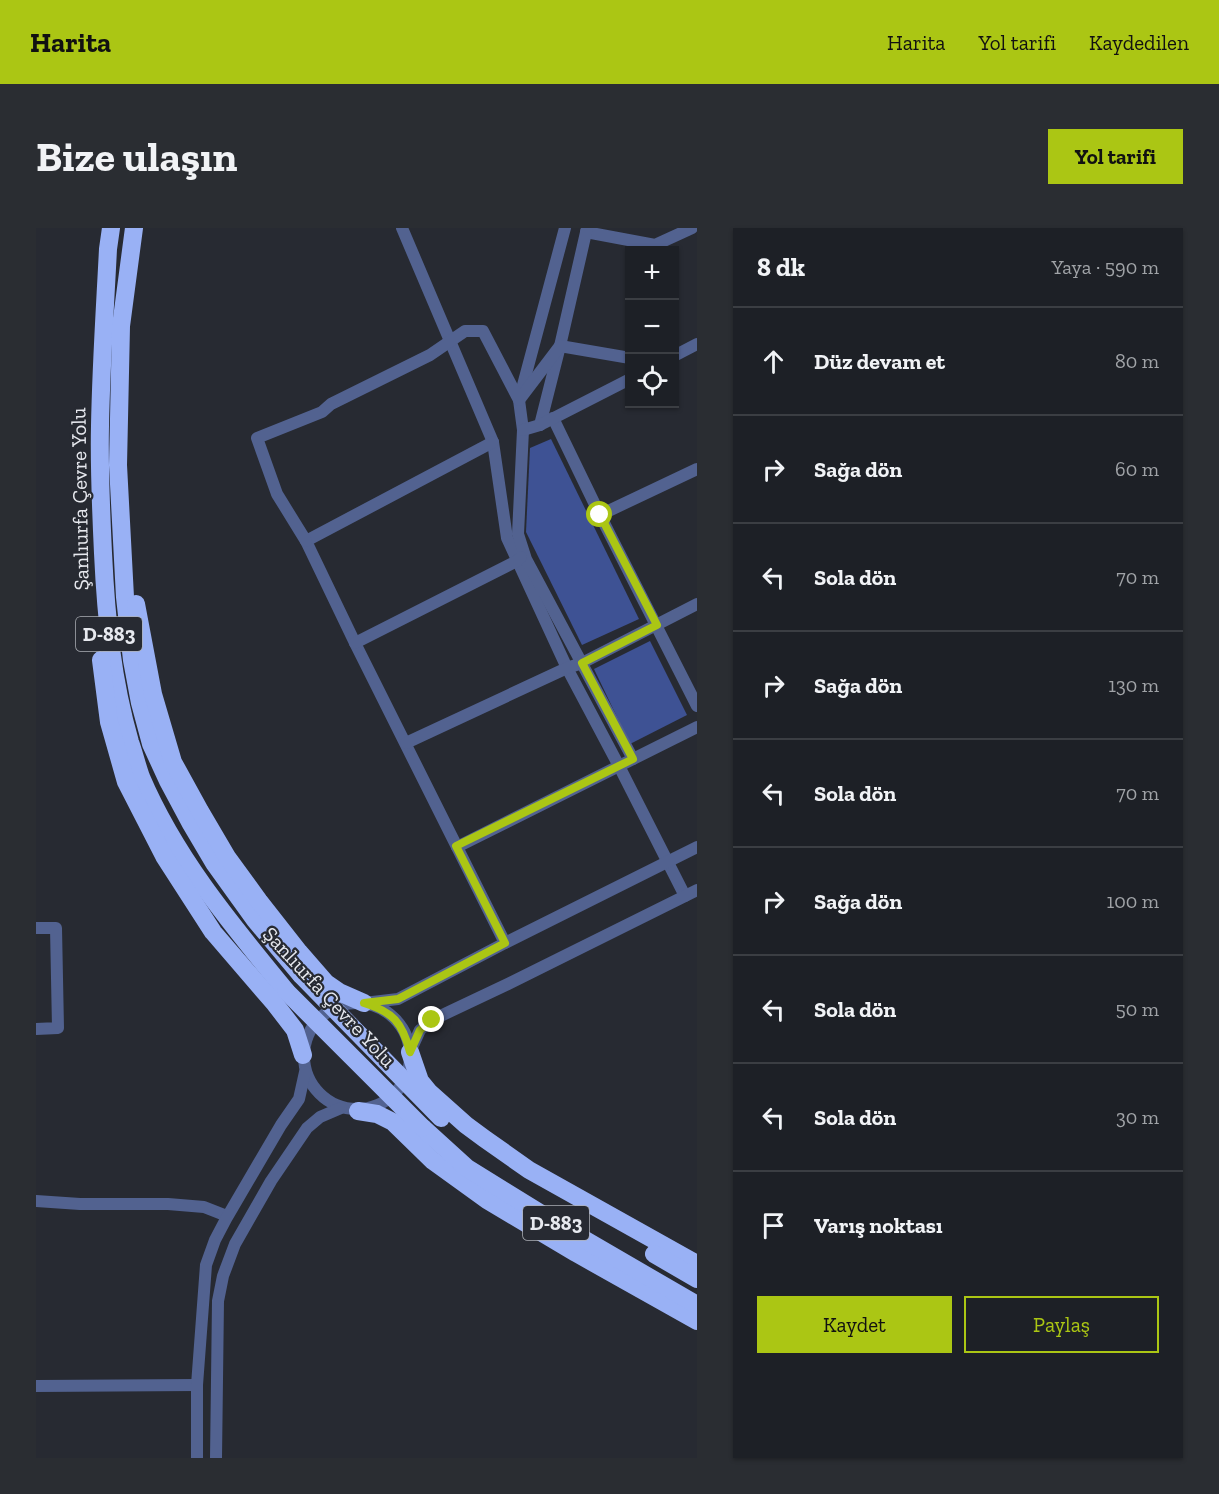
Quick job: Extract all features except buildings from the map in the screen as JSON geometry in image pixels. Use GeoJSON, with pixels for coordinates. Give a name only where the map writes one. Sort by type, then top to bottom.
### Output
{"type":"FeatureCollection","features":[{"type":"Feature","properties":{"kind":"highway","name":"Şanlıurfa Çevre Yolu"},"geometry":{"type":"LineString","coordinates":[[111,228],[108,249],[100,428],[105,598],[112,670],[125,723],[141,775],[162,818],[205,890],[286,991],[423,1128],[467,1168],[697,1305]]}},
{"type":"Feature","properties":{"kind":"highway","name":"Şanlıurfa Çevre Yolu"},"geometry":{"type":"LineString","coordinates":[[134,228],[121,326],[118,465],[121,538],[132,660],[140,703],[151,744],[172,790],[214,863],[255,920],[301,975],[441,1118],[495,1161],[530,1184],[697,1279]]}},
{"type":"Feature","properties":{"kind":"highway"},"geometry":{"type":"LineString","coordinates":[[102,536],[97,601],[101,675],[109,722],[126,782],[164,856],[213,932],[295,1030],[304,1064]]}},
{"type":"Feature","properties":{"kind":"highway"},"geometry":{"type":"LineString","coordinates":[[121,538],[140,620],[153,694],[173,762],[227,857],[299,952],[326,983],[339,992],[364,1003]]}},
{"type":"Feature","properties":{"kind":"highway"},"geometry":{"type":"LineString","coordinates":[[410,1052],[420,1081],[466,1125],[529,1170],[697,1264]]}},
{"type":"Feature","properties":{"kind":"highway"},"geometry":{"type":"LineString","coordinates":[[349,1109],[377,1113],[393,1122],[433,1161],[487,1200],[697,1321]]}},
{"type":"Feature","properties":{"kind":"street"},"geometry":{"type":"LineString","coordinates":[[402,228],[493,442],[507,538],[521,557],[567,668],[685,896]]}},
{"type":"Feature","properties":{"kind":"street"},"geometry":{"type":"LineString","coordinates":[[519,400],[565,228]]}},
{"type":"Feature","properties":{"kind":"street"},"geometry":{"type":"LineString","coordinates":[[540,425],[561,346],[587,230],[655,245],[692,228]]}},
{"type":"Feature","properties":{"kind":"street"},"geometry":{"type":"LineString","coordinates":[[505,943],[306,540],[277,494],[257,438],[322,412],[331,404],[430,355],[465,332],[483,332],[519,400],[523,430],[518,534],[521,557]]}},
{"type":"Feature","properties":{"kind":"street"},"geometry":{"type":"LineString","coordinates":[[679,354],[697,344]]}},
{"type":"Feature","properties":{"kind":"street"},"geometry":{"type":"LineString","coordinates":[[519,400],[561,346]]}},
{"type":"Feature","properties":{"kind":"street"},"geometry":{"type":"LineString","coordinates":[[561,346],[625,357]]}},
{"type":"Feature","properties":{"kind":"street"},"geometry":{"type":"LineString","coordinates":[[523,430],[540,425],[625,382]]}},
{"type":"Feature","properties":{"kind":"street"},"geometry":{"type":"LineString","coordinates":[[553,418],[697,706]]}},
{"type":"Feature","properties":{"kind":"street"},"geometry":{"type":"LineString","coordinates":[[306,540],[493,442]]}},
{"type":"Feature","properties":{"kind":"street"},"geometry":{"type":"LineString","coordinates":[[600,515],[697,469]]}},
{"type":"Feature","properties":{"kind":"street"},"geometry":{"type":"LineString","coordinates":[[355,643],[521,557]]}},
{"type":"Feature","properties":{"kind":"street"},"geometry":{"type":"LineString","coordinates":[[521,557],[526,559],[633,759]]}},
{"type":"Feature","properties":{"kind":"street"},"geometry":{"type":"LineString","coordinates":[[406,743],[582,663],[697,604]]}},
{"type":"Feature","properties":{"kind":"street"},"geometry":{"type":"LineString","coordinates":[[456,846],[697,727]]}},
{"type":"Feature","properties":{"kind":"street"},"geometry":{"type":"LineString","coordinates":[[197,1458],[197,1385],[206,1265],[227,1216],[299,1099],[306,1038],[315,1022],[328,1010],[345,1004],[398,999],[697,847]]}},
{"type":"Feature","properties":{"kind":"street"},"geometry":{"type":"LineString","coordinates":[[410,1052],[420,1030],[432,1020],[697,890]]}},
{"type":"Feature","properties":{"kind":"street"},"geometry":{"type":"LineString","coordinates":[[36,928],[56,928],[58,1028],[36,1029]]}},
{"type":"Feature","properties":{"kind":"street"},"geometry":{"type":"LineString","coordinates":[[216,1458],[218,1301],[223,1275],[235,1244],[271,1181],[307,1128],[320,1117],[349,1109],[375,1107],[390,1099],[402,1086],[409,1070],[410,1052],[406,1034],[396,1019],[381,1008],[364,1003]]}},
{"type":"Feature","properties":{"kind":"street"},"geometry":{"type":"LineString","coordinates":[[304,1064],[313,1088],[325,1100],[349,1109]]}},
{"type":"Feature","properties":{"kind":"street"},"geometry":{"type":"LineString","coordinates":[[36,1201],[80,1204],[168,1204],[204,1208],[227,1216]]}},
{"type":"Feature","properties":{"kind":"street"},"geometry":{"type":"LineString","coordinates":[[36,1386],[197,1385]]}},
{"type":"Feature","properties":{"kind":"shaded area"},"geometry":{"type":"Polygon","coordinates":[[[551,439],[639,619],[582,645],[526,532],[530,448],[551,439]]]}},
{"type":"Feature","properties":{"kind":"shaded area"},"geometry":{"type":"Polygon","coordinates":[[[650,641],[687,715],[630,744],[594,669],[650,641]]]}},
{"type":"Feature","properties":{"kind":"route"},"geometry":{"type":"LineString","coordinates":[[432,1020],[420,1030],[410,1052],[406,1034],[396,1019],[381,1008],[364,1003],[398,999],[505,943],[456,846],[633,759],[582,663],[657,625],[600,515]]}}]}
